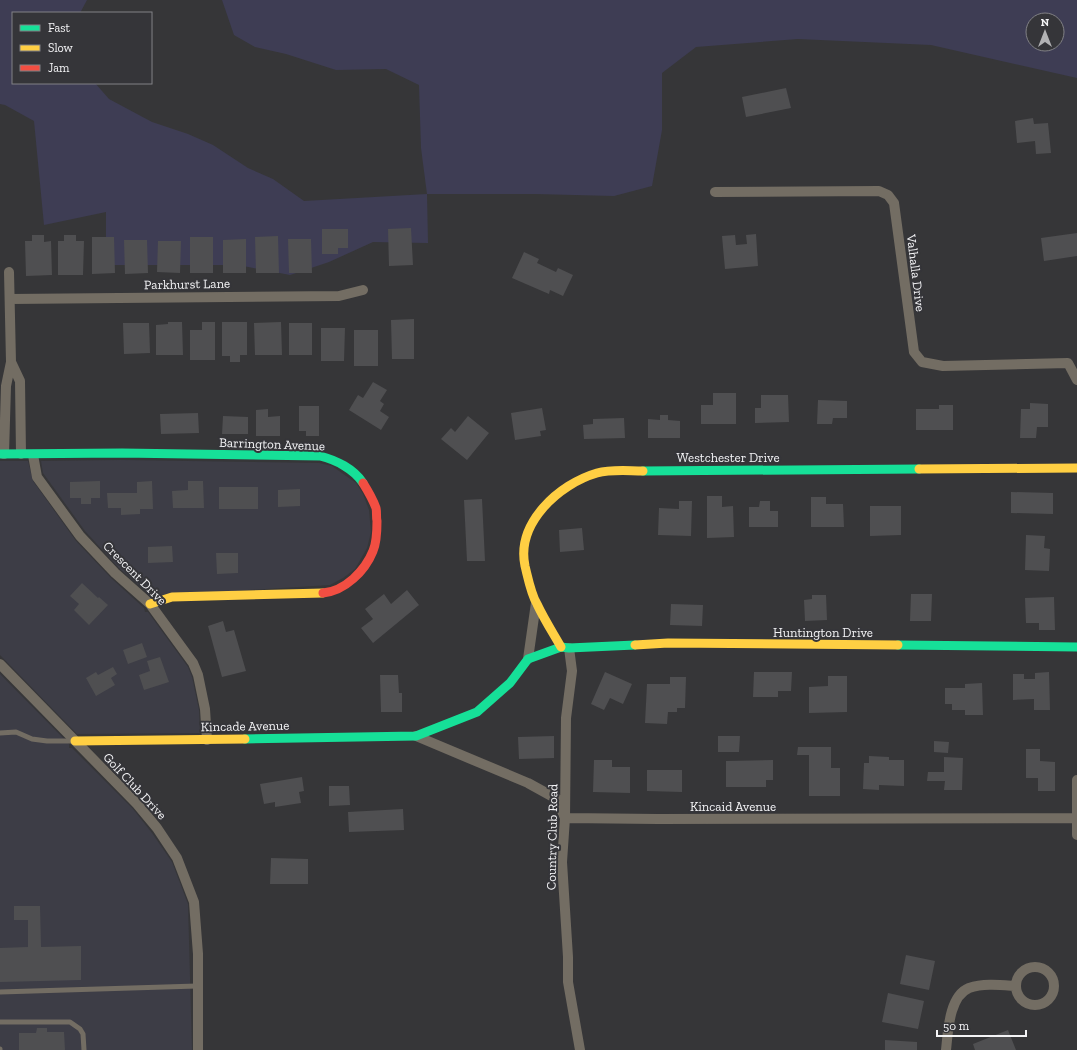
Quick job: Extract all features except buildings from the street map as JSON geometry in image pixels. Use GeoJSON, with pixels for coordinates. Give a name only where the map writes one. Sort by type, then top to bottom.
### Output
{"type":"FeatureCollection","features":[{"type":"Feature","properties":{"kind":"street","name":"Valhalla Drive"},"geometry":{"type":"LineString","coordinates":[[715,192],[879,191],[888,195],[894,203],[914,352],[922,362],[943,366],[1068,364],[1077,380]]}},
{"type":"Feature","properties":{"kind":"street"},"geometry":{"type":"LineString","coordinates":[[2,454],[6,386],[11,362],[9,272]]}},
{"type":"Feature","properties":{"kind":"street","name":"Parkhurst Lane"},"geometry":{"type":"LineString","coordinates":[[10,299],[339,296],[363,290]]}},
{"type":"Feature","properties":{"kind":"street"},"geometry":{"type":"LineString","coordinates":[[11,362],[20,381],[22,454]]}},
{"type":"Feature","properties":{"kind":"street","name":"Barrington Avenue"},"geometry":{"type":"LineString","coordinates":[[2,454],[33,455],[122,453],[320,456],[335,460],[360,478],[368,490],[376,509],[377,532],[373,551],[359,574],[347,584],[332,592],[172,597],[150,604]]}},
{"type":"Feature","properties":{"kind":"street","name":"Crescent Drive"},"geometry":{"type":"LineString","coordinates":[[33,455],[37,477],[80,536],[115,573],[150,604],[193,663],[198,675],[205,710],[207,740]]}},
{"type":"Feature","properties":{"kind":"street","name":"Westchester Drive"},"geometry":{"type":"LineString","coordinates":[[565,648],[536,603],[525,565],[525,543],[531,527],[543,507],[566,486],[597,473],[618,471],[1077,468]]}},
{"type":"Feature","properties":{"kind":"street"},"geometry":{"type":"LineString","coordinates":[[416,736],[477,712],[510,684],[528,659],[536,603]]}},
{"type":"Feature","properties":{"kind":"street","name":"Huntington Drive"},"geometry":{"type":"LineString","coordinates":[[528,659],[565,648],[668,643],[1077,647]]}},
{"type":"Feature","properties":{"kind":"street","name":"Country Club Road"},"geometry":{"type":"LineString","coordinates":[[565,648],[572,671],[566,718],[565,818],[562,862],[568,957],[568,982],[580,1050]]}},
{"type":"Feature","properties":{"kind":"street","name":"Golf Club Drive"},"geometry":{"type":"LineString","coordinates":[[0,664],[138,804],[157,828],[177,858],[194,902],[198,954],[198,1050]]}},
{"type":"Feature","properties":{"kind":"street"},"geometry":{"type":"LineString","coordinates":[[416,736],[534,786],[557,799],[565,818]]}},
{"type":"Feature","properties":{"kind":"street","name":"Kincade Avenue"},"geometry":{"type":"LineString","coordinates":[[75,741],[416,736]]}},
{"type":"Feature","properties":{"kind":"street"},"geometry":{"type":"LineString","coordinates":[[1077,780],[1077,835]]}},
{"type":"Feature","properties":{"kind":"street","name":"Kincaid Avenue"},"geometry":{"type":"LineString","coordinates":[[565,818],[1076,818]]}},
{"type":"Feature","properties":{"kind":"street"},"geometry":{"type":"LineString","coordinates":[[946,1050],[949,1021],[956,999],[968,989],[991,985],[1016,986]]}},
{"type":"Feature","properties":{"kind":"lane"},"geometry":{"type":"LineString","coordinates":[[0,733],[16,732],[32,739],[48,741],[75,741]]}},
{"type":"Feature","properties":{"kind":"lane"},"geometry":{"type":"LineString","coordinates":[[0,992],[197,986]]}},
{"type":"Feature","properties":{"kind":"lane"},"geometry":{"type":"LineString","coordinates":[[0,1022],[70,1022],[80,1029],[83,1034],[84,1050]]}},
{"type":"Feature","properties":{"kind":"shaded area"},"geometry":{"type":"Polygon","coordinates":[[[0,0],[87,0],[81,12],[12,12],[12,84],[96,84],[109,99],[152,122],[188,134],[213,145],[248,168],[273,179],[304,201],[427,194],[428,243],[373,242],[329,262],[290,275],[238,265],[106,265],[106,212],[44,225],[34,121],[5,105],[0,104],[0,0]]]}},
{"type":"Feature","properties":{"kind":"shaded area"},"geometry":{"type":"Polygon","coordinates":[[[222,0],[1077,0],[1077,78],[931,45],[798,39],[696,47],[662,73],[662,130],[652,186],[614,196],[427,194],[421,148],[419,85],[386,69],[336,70],[286,54],[255,47],[234,35],[222,0]]]}},
{"type":"Feature","properties":{"kind":"shaded area"},"geometry":{"type":"Polygon","coordinates":[[[122,460],[319,463],[332,466],[356,483],[363,494],[369,510],[371,532],[367,548],[355,569],[330,585],[151,596],[119,568],[85,531],[43,473],[41,461],[122,460]]]}},
{"type":"Feature","properties":{"kind":"shaded area"},"geometry":{"type":"Polygon","coordinates":[[[0,461],[28,461],[33,481],[76,541],[111,578],[144,608],[145,612],[148,612],[188,667],[192,677],[199,710],[200,733],[77,734],[0,655],[0,461]]]}},
{"type":"Feature","properties":{"kind":"shaded area"},"geometry":{"type":"Polygon","coordinates":[[[0,674],[69,744],[69,748],[72,748],[133,809],[172,862],[188,904],[192,1050],[0,1050],[0,674]]]}},
{"type":"Feature","properties":{"kind":"traffic: fast"},"geometry":{"type":"LineString","coordinates":[[0,454],[122,453],[320,456],[350,469],[363,483]]}},
{"type":"Feature","properties":{"kind":"traffic: fast"},"geometry":{"type":"LineString","coordinates":[[643,471],[919,469]]}},
{"type":"Feature","properties":{"kind":"traffic: fast"},"geometry":{"type":"LineString","coordinates":[[245,739],[416,736],[477,712],[510,683],[528,659],[561,647],[569,648],[635,645]]}},
{"type":"Feature","properties":{"kind":"traffic: fast"},"geometry":{"type":"LineString","coordinates":[[898,645],[1077,647]]}},
{"type":"Feature","properties":{"kind":"traffic: slow"},"geometry":{"type":"LineString","coordinates":[[919,469],[1077,468]]}},
{"type":"Feature","properties":{"kind":"traffic: slow"},"geometry":{"type":"LineString","coordinates":[[561,647],[531,591],[525,566],[524,550],[527,535],[543,508],[568,486],[597,473],[614,471],[643,471]]}},
{"type":"Feature","properties":{"kind":"traffic: slow"},"geometry":{"type":"LineString","coordinates":[[150,604],[172,597],[323,593]]}},
{"type":"Feature","properties":{"kind":"traffic: slow"},"geometry":{"type":"LineString","coordinates":[[635,645],[668,643],[898,645]]}},
{"type":"Feature","properties":{"kind":"traffic: slow"},"geometry":{"type":"LineString","coordinates":[[75,741],[245,739]]}},
{"type":"Feature","properties":{"kind":"traffic: jam"},"geometry":{"type":"LineString","coordinates":[[323,593],[339,588],[353,579],[365,566],[374,547],[377,532],[376,510],[375,505],[363,483]]}}]}
